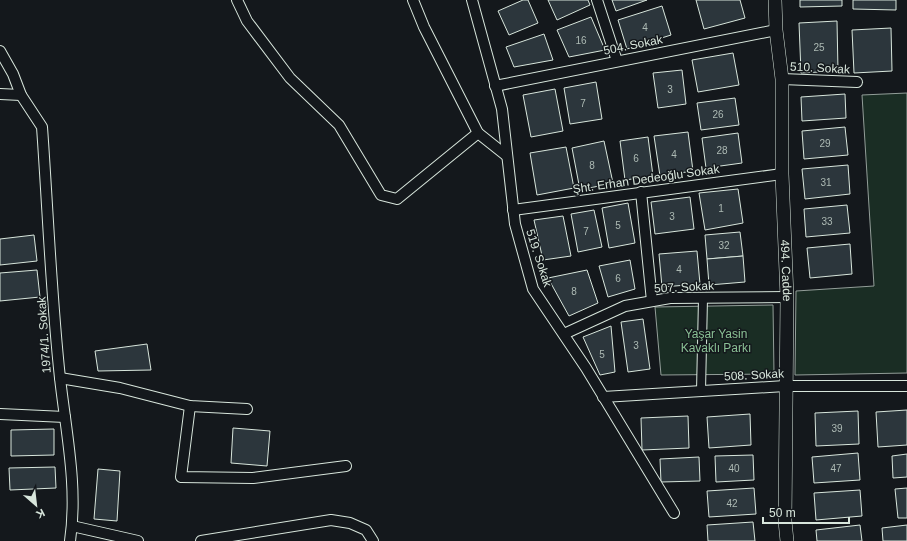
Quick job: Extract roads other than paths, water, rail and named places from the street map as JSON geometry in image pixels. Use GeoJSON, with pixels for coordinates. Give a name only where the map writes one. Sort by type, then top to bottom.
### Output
{"type":"FeatureCollection","features":[{"type":"Feature","properties":{"kind":"street"},"geometry":{"type":"LineString","coordinates":[[237,0],[247,21],[290,78],[339,125],[381,195],[397,199],[478,133]]}},
{"type":"Feature","properties":{"kind":"street"},"geometry":{"type":"LineString","coordinates":[[413,0],[424,27],[478,133],[507,156]]}},
{"type":"Feature","properties":{"kind":"street","name":"519. Sokak"},"geometry":{"type":"LineString","coordinates":[[472,0],[502,108],[515,224],[533,289],[564,334],[674,513]]}},
{"type":"Feature","properties":{"kind":"street"},"geometry":{"type":"LineString","coordinates":[[597,0],[617,61]]}},
{"type":"Feature","properties":{"kind":"street","name":"494. Cadde"},"geometry":{"type":"LineString","coordinates":[[775,0],[776,30],[782,79],[782,174],[787,297],[785,386],[785,521],[787,541]]}},
{"type":"Feature","properties":{"kind":"street","name":"504. Sokak"},"geometry":{"type":"LineString","coordinates":[[495,86],[776,30]]}},
{"type":"Feature","properties":{"kind":"street"},"geometry":{"type":"LineString","coordinates":[[0,51],[13,74],[21,95],[0,94]]}},
{"type":"Feature","properties":{"kind":"street","name":"510. Sokak"},"geometry":{"type":"LineString","coordinates":[[782,79],[857,82]]}},
{"type":"Feature","properties":{"kind":"street","name":"1974/1. Sokak"},"geometry":{"type":"LineString","coordinates":[[21,95],[42,127],[60,378],[71,463],[72,526],[70,541]]}},
{"type":"Feature","properties":{"kind":"street","name":"Şht. Erhan Dedeoğlu Sokak"},"geometry":{"type":"LineString","coordinates":[[513,210],[782,174]]}},
{"type":"Feature","properties":{"kind":"street"},"geometry":{"type":"LineString","coordinates":[[641,192],[652,301]]}},
{"type":"Feature","properties":{"kind":"street","name":"507. Sokak"},"geometry":{"type":"LineString","coordinates":[[564,334],[625,306],[670,298],[787,297]]}},
{"type":"Feature","properties":{"kind":"street"},"geometry":{"type":"LineString","coordinates":[[700,391],[703,298]]}},
{"type":"Feature","properties":{"kind":"street"},"geometry":{"type":"LineString","coordinates":[[60,378],[120,388],[190,406],[247,409]]}},
{"type":"Feature","properties":{"kind":"street","name":"508. Sokak"},"geometry":{"type":"LineString","coordinates":[[603,397],[785,386],[907,386]]}},
{"type":"Feature","properties":{"kind":"street"},"geometry":{"type":"LineString","coordinates":[[190,406],[181,477],[253,478],[346,466]]}},
{"type":"Feature","properties":{"kind":"street"},"geometry":{"type":"LineString","coordinates":[[0,414],[65,417]]}},
{"type":"Feature","properties":{"kind":"street"},"geometry":{"type":"LineString","coordinates":[[201,541],[331,520],[350,522],[366,530],[372,541]]}},
{"type":"Feature","properties":{"kind":"street"},"geometry":{"type":"LineString","coordinates":[[72,526],[138,541]]}},
{"type":"Feature","properties":{"kind":"park label","name":"Yaşar Yasin Kavaklı Parkı"},"geometry":{"type":"Point","coordinates":[716,341]}}]}
